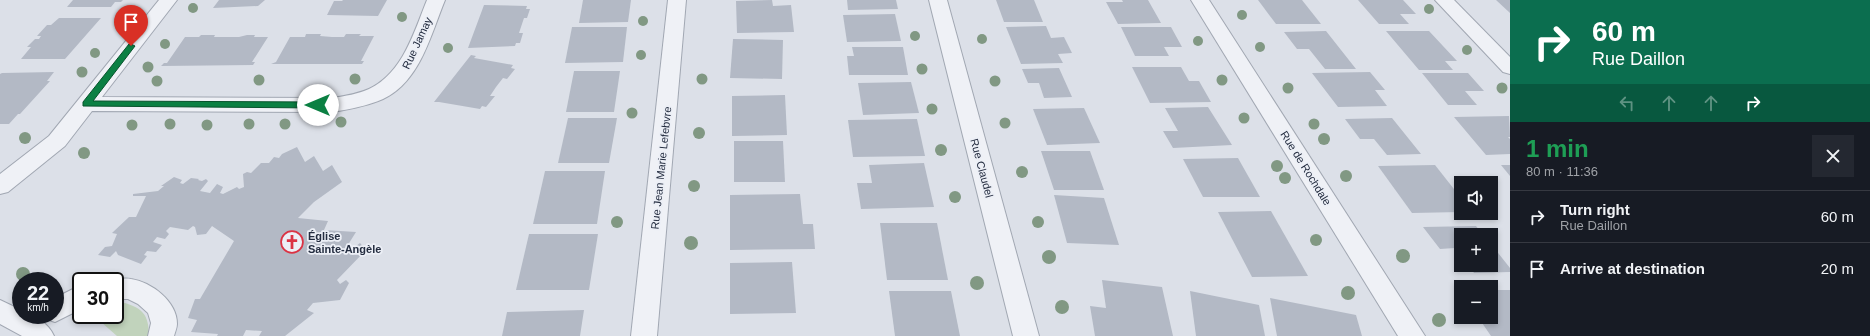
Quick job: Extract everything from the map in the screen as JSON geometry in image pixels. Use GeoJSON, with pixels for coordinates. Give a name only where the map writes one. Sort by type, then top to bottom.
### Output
{"type":"FeatureCollection","features":[{"type":"Feature","properties":{"kind":"street"},"geometry":{"type":"LineString","coordinates":[[0,186],[57,141],[168,0]]}},
{"type":"Feature","properties":{"kind":"street","name":"Rue Jamay"},"geometry":{"type":"LineString","coordinates":[[86,104],[333,105],[353,102],[375,95],[394,84],[407,69],[436,0]]}},
{"type":"Feature","properties":{"kind":"street","name":"Rue Jean Marie Lefebvre"},"geometry":{"type":"LineString","coordinates":[[644,336],[677,0]]}},
{"type":"Feature","properties":{"kind":"street","name":"Rue Claudel"},"geometry":{"type":"LineString","coordinates":[[938,0],[1026,336]]}},
{"type":"Feature","properties":{"kind":"street","name":"Rue de Rochdale"},"geometry":{"type":"LineString","coordinates":[[1200,0],[1412,336]]}},
{"type":"Feature","properties":{"kind":"street"},"geometry":{"type":"LineString","coordinates":[[1444,0],[1510,68]]}},
{"type":"Feature","properties":{"kind":"street"},"geometry":{"type":"LineString","coordinates":[[124,289],[130,289],[147,297],[159,306],[164,323],[162,336]]}},
{"type":"Feature","properties":{"kind":"street"},"geometry":{"type":"LineString","coordinates":[[0,311],[40,326]]}},
{"type":"Feature","properties":{"kind":"green space"},"geometry":{"type":"Polygon","coordinates":[[[124,303],[141,310],[147,320],[149,336],[117,336],[103,324],[124,324],[124,303]]]}},
{"type":"Feature","properties":{"kind":"building"},"geometry":{"type":"Polygon","coordinates":[[[73,0],[123,0],[121,2],[115,2],[111,7],[67,7],[73,0]]]}},
{"type":"Feature","properties":{"kind":"building"},"geometry":{"type":"Polygon","coordinates":[[[219,0],[265,0],[258,6],[213,8],[219,0]]]}},
{"type":"Feature","properties":{"kind":"building"},"geometry":{"type":"Polygon","coordinates":[[[387,0],[378,16],[327,15],[334,1],[387,0]]]}},
{"type":"Feature","properties":{"kind":"building"},"geometry":{"type":"Polygon","coordinates":[[[583,0],[631,0],[628,22],[579,23],[583,0]]]}},
{"type":"Feature","properties":{"kind":"building"},"geometry":{"type":"Polygon","coordinates":[[[772,0],[773,6],[791,5],[794,32],[737,33],[736,1],[772,0]]]}},
{"type":"Feature","properties":{"kind":"building"},"geometry":{"type":"Polygon","coordinates":[[[847,0],[896,0],[898,9],[848,10],[847,0]]]}},
{"type":"Feature","properties":{"kind":"building"},"geometry":{"type":"Polygon","coordinates":[[[996,0],[1034,0],[1043,22],[1004,22],[996,0]]]}},
{"type":"Feature","properties":{"kind":"building"},"geometry":{"type":"Polygon","coordinates":[[[1122,0],[1148,0],[1161,23],[1118,24],[1106,2],[1123,2],[1122,0]]]}},
{"type":"Feature","properties":{"kind":"building"},"geometry":{"type":"Polygon","coordinates":[[[1258,0],[1302,0],[1321,24],[1276,24],[1258,0]]]}},
{"type":"Feature","properties":{"kind":"building"},"geometry":{"type":"Polygon","coordinates":[[[1358,0],[1403,0],[1416,14],[1400,14],[1409,24],[1379,24],[1358,0]]]}},
{"type":"Feature","properties":{"kind":"building"},"geometry":{"type":"Polygon","coordinates":[[[1496,0],[1510,0],[1510,13],[1496,0]]]}},
{"type":"Feature","properties":{"kind":"building"},"geometry":{"type":"Polygon","coordinates":[[[484,5],[527,6],[526,9],[530,9],[527,18],[524,18],[519,33],[523,33],[520,43],[516,43],[515,46],[468,48],[484,5]]]}},
{"type":"Feature","properties":{"kind":"building"},"geometry":{"type":"Polygon","coordinates":[[[895,14],[901,41],[847,42],[843,15],[895,14]]]}},
{"type":"Feature","properties":{"kind":"building"},"geometry":{"type":"Polygon","coordinates":[[[59,18],[101,18],[65,59],[21,59],[31,47],[27,47],[35,39],[39,39],[41,36],[37,36],[47,25],[51,25],[59,18]]]}},
{"type":"Feature","properties":{"kind":"building"},"geometry":{"type":"Polygon","coordinates":[[[1046,26],[1051,38],[1064,37],[1072,53],[1058,54],[1063,63],[1021,64],[1006,27],[1046,26]]]}},
{"type":"Feature","properties":{"kind":"building"},"geometry":{"type":"Polygon","coordinates":[[[572,27],[627,27],[623,62],[565,63],[572,27]]]}},
{"type":"Feature","properties":{"kind":"building"},"geometry":{"type":"Polygon","coordinates":[[[1121,27],[1171,27],[1182,47],[1164,47],[1169,56],[1135,56],[1121,27]]]}},
{"type":"Feature","properties":{"kind":"building"},"geometry":{"type":"Polygon","coordinates":[[[1326,31],[1356,69],[1325,69],[1309,49],[1297,49],[1284,32],[1326,31]]]}},
{"type":"Feature","properties":{"kind":"building"},"geometry":{"type":"Polygon","coordinates":[[[1386,31],[1429,31],[1457,61],[1445,61],[1453,70],[1419,70],[1386,31]]]}},
{"type":"Feature","properties":{"kind":"building"},"geometry":{"type":"Polygon","coordinates":[[[306,34],[321,34],[320,36],[332,37],[344,37],[346,34],[374,36],[361,61],[364,61],[362,64],[271,64],[276,62],[290,37],[305,37],[306,34]]]}},
{"type":"Feature","properties":{"kind":"building"},"geometry":{"type":"Polygon","coordinates":[[[201,35],[215,35],[214,37],[239,37],[255,35],[254,37],[268,37],[252,62],[255,62],[253,65],[161,66],[164,63],[167,63],[185,37],[199,37],[201,35]]]}},
{"type":"Feature","properties":{"kind":"building"},"geometry":{"type":"Polygon","coordinates":[[[733,39],[783,40],[782,79],[730,78],[733,39]]]}},
{"type":"Feature","properties":{"kind":"building"},"geometry":{"type":"Polygon","coordinates":[[[852,47],[903,47],[908,75],[849,75],[847,56],[854,56],[852,47]]]}},
{"type":"Feature","properties":{"kind":"building"},"geometry":{"type":"Polygon","coordinates":[[[471,55],[476,56],[474,58],[513,65],[511,68],[515,69],[507,79],[503,78],[496,87],[490,96],[495,96],[486,107],[482,106],[480,109],[434,102],[471,55]]]}},
{"type":"Feature","properties":{"kind":"building"},"geometry":{"type":"Polygon","coordinates":[[[1132,67],[1181,67],[1189,81],[1199,81],[1211,102],[1150,103],[1132,67]]]}},
{"type":"Feature","properties":{"kind":"building"},"geometry":{"type":"Polygon","coordinates":[[[1059,68],[1072,97],[1044,98],[1039,83],[1028,83],[1022,69],[1059,68]]]}},
{"type":"Feature","properties":{"kind":"building"},"geometry":{"type":"Polygon","coordinates":[[[574,71],[620,71],[614,112],[566,112],[574,71]]]}},
{"type":"Feature","properties":{"kind":"building"},"geometry":{"type":"Polygon","coordinates":[[[54,72],[47,81],[50,81],[20,114],[18,114],[9,124],[0,124],[0,74],[54,72]]]}},
{"type":"Feature","properties":{"kind":"building"},"geometry":{"type":"Polygon","coordinates":[[[1370,72],[1385,90],[1375,90],[1387,106],[1338,107],[1312,73],[1370,72]]]}},
{"type":"Feature","properties":{"kind":"building"},"geometry":{"type":"Polygon","coordinates":[[[1422,73],[1468,73],[1484,91],[1465,91],[1477,105],[1448,105],[1422,73]]]}},
{"type":"Feature","properties":{"kind":"building"},"geometry":{"type":"Polygon","coordinates":[[[911,82],[919,113],[863,115],[858,83],[911,82]]]}},
{"type":"Feature","properties":{"kind":"building"},"geometry":{"type":"Polygon","coordinates":[[[785,95],[787,135],[732,136],[732,96],[785,95]]]}},
{"type":"Feature","properties":{"kind":"building"},"geometry":{"type":"Polygon","coordinates":[[[1208,107],[1232,145],[1173,148],[1163,131],[1178,131],[1165,108],[1208,107]]]}},
{"type":"Feature","properties":{"kind":"building"},"geometry":{"type":"Polygon","coordinates":[[[1084,108],[1100,143],[1047,145],[1033,109],[1084,108]]]}},
{"type":"Feature","properties":{"kind":"building"},"geometry":{"type":"Polygon","coordinates":[[[1509,116],[1510,137],[1508,137],[1510,139],[1510,154],[1486,155],[1454,117],[1509,116]]]}},
{"type":"Feature","properties":{"kind":"building"},"geometry":{"type":"Polygon","coordinates":[[[568,118],[617,118],[609,163],[558,163],[568,118]]]}},
{"type":"Feature","properties":{"kind":"building"},"geometry":{"type":"Polygon","coordinates":[[[1392,118],[1421,154],[1387,155],[1374,139],[1360,139],[1345,119],[1392,118]]]}},
{"type":"Feature","properties":{"kind":"building"},"geometry":{"type":"Polygon","coordinates":[[[917,119],[925,156],[853,157],[848,120],[917,119]]]}},
{"type":"Feature","properties":{"kind":"building"},"geometry":{"type":"Polygon","coordinates":[[[734,141],[783,141],[785,182],[734,182],[734,141]]]}},
{"type":"Feature","properties":{"kind":"building","name":"Église Sainte-Angèle"},"geometry":{"type":"Polygon","coordinates":[[[297,147],[305,162],[314,156],[323,171],[332,165],[342,182],[314,202],[298,218],[328,221],[324,230],[356,232],[346,248],[351,250],[360,243],[366,250],[337,280],[340,284],[346,280],[349,283],[340,300],[313,303],[307,310],[314,313],[285,336],[259,336],[262,331],[246,330],[243,336],[217,336],[218,334],[191,332],[197,320],[188,318],[195,299],[200,299],[234,241],[212,226],[206,234],[197,235],[195,227],[193,226],[188,230],[170,227],[166,231],[169,234],[165,239],[157,237],[153,242],[162,245],[156,252],[147,251],[144,255],[147,256],[141,264],[118,255],[116,251],[110,257],[98,255],[105,247],[112,246],[117,234],[112,233],[129,217],[136,217],[146,196],[133,196],[133,194],[158,191],[164,186],[161,186],[174,177],[182,180],[180,183],[183,184],[191,178],[202,181],[206,179],[208,181],[200,191],[210,193],[217,184],[223,187],[220,193],[223,194],[237,187],[239,189],[244,187],[243,174],[247,172],[251,173],[261,163],[269,163],[274,157],[279,158],[282,154],[297,147]]]}},
{"type":"Feature","properties":{"kind":"building"},"geometry":{"type":"Polygon","coordinates":[[[1041,151],[1090,151],[1104,190],[1054,190],[1041,151]]]}},
{"type":"Feature","properties":{"kind":"building"},"geometry":{"type":"Polygon","coordinates":[[[1238,158],[1260,197],[1203,197],[1183,159],[1238,158]]]}},
{"type":"Feature","properties":{"kind":"building"},"geometry":{"type":"Polygon","coordinates":[[[924,163],[934,207],[861,209],[857,183],[872,183],[869,165],[924,163]]]}},
{"type":"Feature","properties":{"kind":"building"},"geometry":{"type":"Polygon","coordinates":[[[1435,165],[1454,189],[1454,212],[1412,213],[1378,166],[1435,165]]]}},
{"type":"Feature","properties":{"kind":"building"},"geometry":{"type":"Polygon","coordinates":[[[1501,165],[1510,165],[1510,176],[1501,165]]]}},
{"type":"Feature","properties":{"kind":"building"},"geometry":{"type":"Polygon","coordinates":[[[545,171],[605,171],[597,224],[533,224],[545,171]]]}},
{"type":"Feature","properties":{"kind":"building"},"geometry":{"type":"Polygon","coordinates":[[[800,194],[803,224],[813,224],[815,249],[730,250],[730,195],[800,194]]]}},
{"type":"Feature","properties":{"kind":"building"},"geometry":{"type":"Polygon","coordinates":[[[1054,195],[1104,198],[1119,245],[1067,243],[1054,195]]]}},
{"type":"Feature","properties":{"kind":"building"},"geometry":{"type":"Polygon","coordinates":[[[1271,211],[1308,276],[1252,277],[1218,212],[1271,211]]]}},
{"type":"Feature","properties":{"kind":"building"},"geometry":{"type":"Polygon","coordinates":[[[880,223],[937,223],[948,280],[887,280],[880,223]]]}},
{"type":"Feature","properties":{"kind":"building"},"geometry":{"type":"Polygon","coordinates":[[[1476,226],[1478,228],[1454,228],[1454,248],[1440,249],[1423,227],[1476,226]]]}},
{"type":"Feature","properties":{"kind":"building"},"geometry":{"type":"Polygon","coordinates":[[[529,234],[598,234],[589,290],[516,290],[529,234]]]}},
{"type":"Feature","properties":{"kind":"building"},"geometry":{"type":"Polygon","coordinates":[[[1498,253],[1510,268],[1510,272],[1474,273],[1473,272],[1498,272],[1498,253]]]}},
{"type":"Feature","properties":{"kind":"building"},"geometry":{"type":"Polygon","coordinates":[[[792,262],[796,313],[730,314],[730,263],[792,262]]]}},
{"type":"Feature","properties":{"kind":"building"},"geometry":{"type":"Polygon","coordinates":[[[1102,280],[1162,287],[1173,336],[1095,336],[1090,306],[1106,308],[1102,280]]]}},
{"type":"Feature","properties":{"kind":"building"},"geometry":{"type":"Polygon","coordinates":[[[1498,290],[1510,290],[1510,336],[1491,336],[1483,324],[1498,324],[1498,290]]]}},
{"type":"Feature","properties":{"kind":"building"},"geometry":{"type":"Polygon","coordinates":[[[889,291],[951,291],[960,336],[895,336],[889,291]]]}},
{"type":"Feature","properties":{"kind":"building"},"geometry":{"type":"Polygon","coordinates":[[[1190,291],[1259,305],[1265,336],[1196,336],[1190,291]]]}},
{"type":"Feature","properties":{"kind":"building"},"geometry":{"type":"Polygon","coordinates":[[[1270,298],[1356,315],[1362,336],[1277,336],[1270,298]]]}},
{"type":"Feature","properties":{"kind":"building"},"geometry":{"type":"Polygon","coordinates":[[[584,310],[580,336],[502,336],[507,312],[584,310]]]}},
{"type":"Feature","properties":{"kind":"place","name":"Église Sainte-Angèle"},"geometry":{"type":"Point","coordinates":[292,242]}},
{"type":"Feature","properties":{"kind":"route"},"geometry":{"type":"LineString","coordinates":[[131,46],[86,104],[318,105]]}}]}
